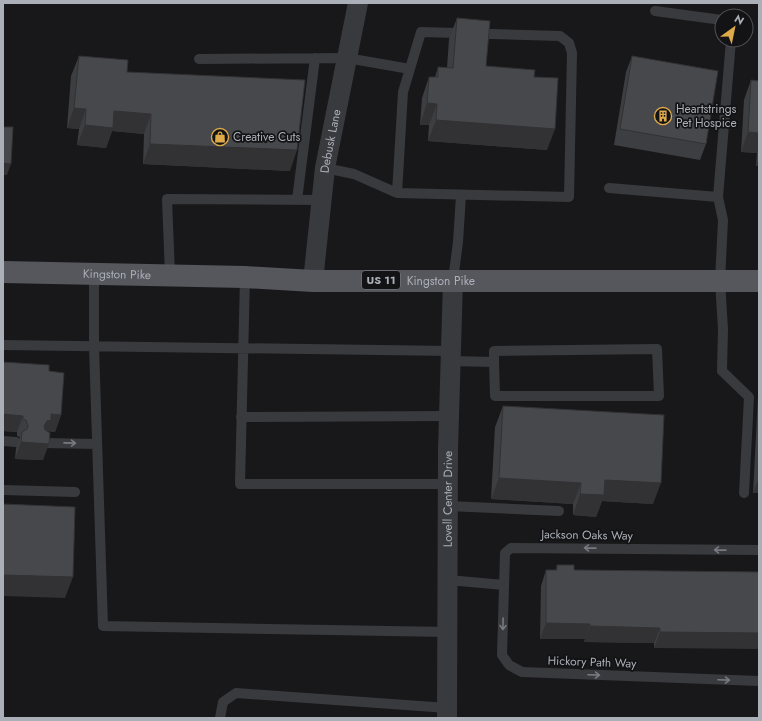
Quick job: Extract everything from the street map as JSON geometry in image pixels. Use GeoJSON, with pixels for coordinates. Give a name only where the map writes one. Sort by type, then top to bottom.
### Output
{"type":"FeatureCollection","features":[{"type":"Feature","properties":{"kind":"main road","name":"Kingston Pike"},"geometry":{"type":"LineString","coordinates":[[3,272],[245,277],[313,281],[759,281]]}},
{"type":"Feature","properties":{"kind":"street","name":"Debusk Lane"},"geometry":{"type":"LineString","coordinates":[[313,281],[325,168],[358,3]]}},
{"type":"Feature","properties":{"kind":"street","name":"Lovell Center Drive"},"geometry":{"type":"LineString","coordinates":[[448,713],[448,484],[453,280]]}},
{"type":"Feature","properties":{"kind":"lane"},"geometry":{"type":"LineString","coordinates":[[655,11],[714,19]]}},
{"type":"Feature","properties":{"kind":"lane"},"geometry":{"type":"LineString","coordinates":[[325,168],[354,174],[397,193],[569,197],[572,53],[569,43],[560,36],[421,32],[403,92],[397,193]]}},
{"type":"Feature","properties":{"kind":"lane"},"geometry":{"type":"LineString","coordinates":[[730,48],[718,198],[723,220],[720,280],[723,329],[722,371],[748,397],[744,493]]}},
{"type":"Feature","properties":{"kind":"lane"},"geometry":{"type":"LineString","coordinates":[[297,200],[315,58]]}},
{"type":"Feature","properties":{"kind":"lane"},"geometry":{"type":"LineString","coordinates":[[198,59],[347,58],[410,69]]}},
{"type":"Feature","properties":{"kind":"lane"},"geometry":{"type":"LineString","coordinates":[[609,188],[718,198]]}},
{"type":"Feature","properties":{"kind":"lane"},"geometry":{"type":"LineString","coordinates":[[453,280],[458,242],[461,195]]}},
{"type":"Feature","properties":{"kind":"lane"},"geometry":{"type":"LineString","coordinates":[[170,275],[168,199],[322,200]]}},
{"type":"Feature","properties":{"kind":"lane"},"geometry":{"type":"LineString","coordinates":[[94,273],[94,346],[103,626],[448,632]]}},
{"type":"Feature","properties":{"kind":"lane"},"geometry":{"type":"LineString","coordinates":[[245,277],[242,348],[240,484],[448,484]]}},
{"type":"Feature","properties":{"kind":"lane"},"geometry":{"type":"LineString","coordinates":[[3,345],[242,348],[451,356],[494,362]]}},
{"type":"Feature","properties":{"kind":"lane"},"geometry":{"type":"LineString","coordinates":[[657,349],[659,396],[495,396],[494,362],[494,351],[657,349]]}},
{"type":"Feature","properties":{"kind":"lane"},"geometry":{"type":"LineString","coordinates":[[241,417],[449,416]]}},
{"type":"Feature","properties":{"kind":"lane"},"geometry":{"type":"LineString","coordinates":[[3,442],[16,442]]}},
{"type":"Feature","properties":{"kind":"lane"},"geometry":{"type":"LineString","coordinates":[[44,443],[97,444]]}},
{"type":"Feature","properties":{"kind":"lane"},"geometry":{"type":"LineString","coordinates":[[3,490],[75,492]]}},
{"type":"Feature","properties":{"kind":"lane"},"geometry":{"type":"LineString","coordinates":[[448,506],[559,511]]}},
{"type":"Feature","properties":{"kind":"lane","name":"Jackson Oaks Way"},"geometry":{"type":"LineString","coordinates":[[504,585],[505,553],[511,548],[759,550]]}},
{"type":"Feature","properties":{"kind":"lane"},"geometry":{"type":"LineString","coordinates":[[448,580],[504,585]]}},
{"type":"Feature","properties":{"kind":"lane","name":"Hickory Path Way"},"geometry":{"type":"LineString","coordinates":[[504,585],[502,655],[509,665],[522,672],[759,681]]}},
{"type":"Feature","properties":{"kind":"lane"},"geometry":{"type":"LineString","coordinates":[[220,718],[223,702],[236,693],[448,713]]}},
{"type":"Feature","properties":{"kind":"building"},"geometry":{"type":"Polygon","coordinates":[[[457,18],[490,21],[486,66],[535,70],[534,77],[558,78],[555,129],[436,120],[437,104],[427,103],[429,77],[438,77],[438,67],[453,68],[457,18]]]}},
{"type":"Feature","properties":{"kind":"building"},"geometry":{"type":"Polygon","coordinates":[[[79,56],[128,60],[127,72],[305,80],[297,150],[150,144],[151,114],[114,111],[113,128],[85,125],[86,109],[74,108],[79,56]]]}},
{"type":"Feature","properties":{"kind":"building","name":"Heartstrings Pet Hospice"},"geometry":{"type":"Polygon","coordinates":[[[632,56],[718,71],[706,144],[620,129],[632,56]]]}},
{"type":"Feature","properties":{"kind":"building"},"geometry":{"type":"Polygon","coordinates":[[[751,80],[759,81],[759,133],[748,132],[751,80]]]}},
{"type":"Feature","properties":{"kind":"building"},"geometry":{"type":"Polygon","coordinates":[[[3,127],[13,127],[11,164],[3,163],[3,127]]]}},
{"type":"Feature","properties":{"kind":"building"},"geometry":{"type":"Polygon","coordinates":[[[3,362],[49,365],[49,371],[64,373],[61,415],[51,414],[51,420],[47,421],[44,426],[45,430],[50,433],[49,444],[21,442],[22,432],[27,429],[28,426],[26,420],[23,419],[23,416],[3,414],[3,362]]]}},
{"type":"Feature","properties":{"kind":"building"},"geometry":{"type":"Polygon","coordinates":[[[503,406],[664,415],[661,483],[605,480],[604,495],[580,494],[581,483],[499,478],[503,406]]]}},
{"type":"Feature","properties":{"kind":"building"},"geometry":{"type":"Polygon","coordinates":[[[3,504],[75,507],[73,577],[3,575],[3,504]]]}},
{"type":"Feature","properties":{"kind":"building"},"geometry":{"type":"Polygon","coordinates":[[[557,565],[574,565],[574,570],[759,572],[759,633],[660,632],[660,628],[546,623],[546,570],[557,570],[557,565]]]}},
{"type":"Feature","properties":{"kind":"place","name":"Heartstrings Pet Hospice"},"geometry":{"type":"Point","coordinates":[663,116]}},
{"type":"Feature","properties":{"kind":"place","name":"Creative Cuts"},"geometry":{"type":"Point","coordinates":[220,137]}}]}
